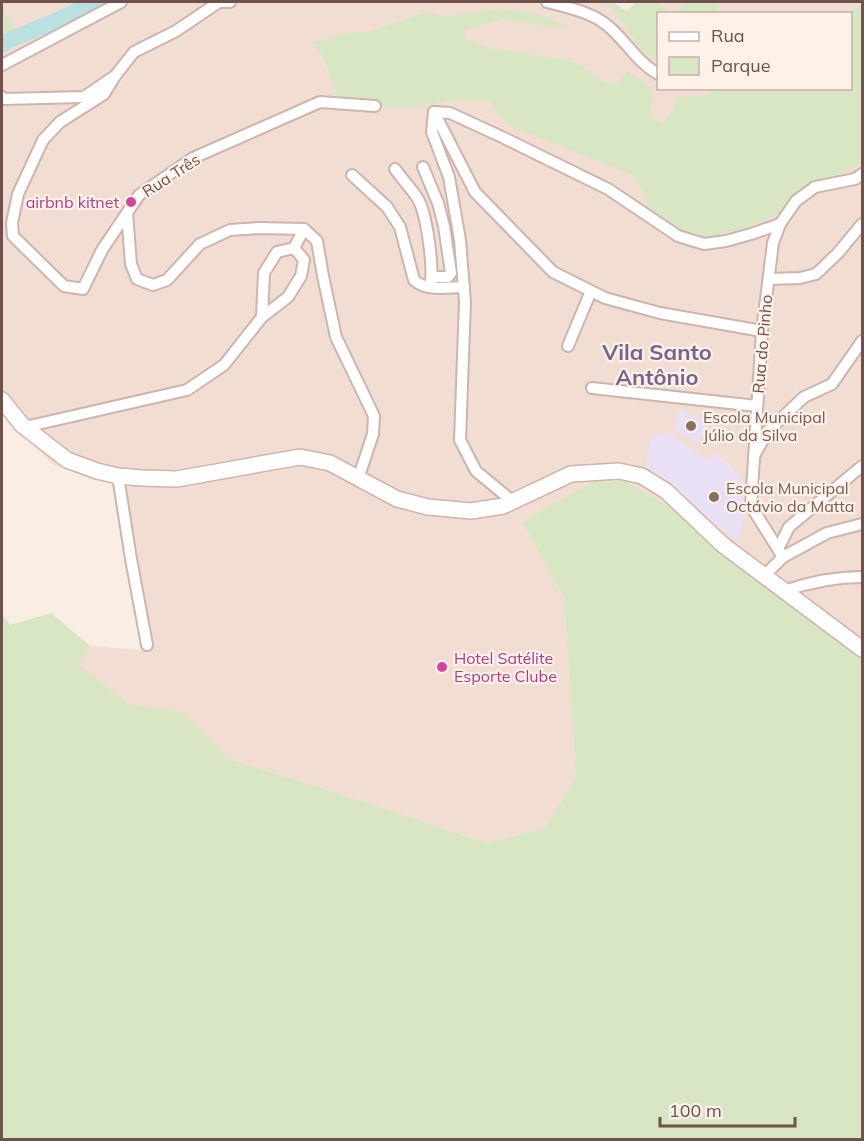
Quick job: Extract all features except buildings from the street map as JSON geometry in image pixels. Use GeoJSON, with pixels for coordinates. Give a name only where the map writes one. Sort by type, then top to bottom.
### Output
{"type":"FeatureCollection","features":[{"type":"Feature","properties":{"kind":"street"},"geometry":{"type":"LineString","coordinates":[[2,65],[121,2]]}},
{"type":"Feature","properties":{"kind":"street"},"geometry":{"type":"LineString","coordinates":[[2,97],[3,99],[84,97],[116,76],[134,52],[176,31],[219,3],[230,2]]}},
{"type":"Feature","properties":{"kind":"street"},"geometry":{"type":"LineString","coordinates":[[547,2],[583,13],[606,24],[647,68],[657,73]]}},
{"type":"Feature","properties":{"kind":"street","name":"Rua Três"},"geometry":{"type":"LineString","coordinates":[[116,76],[104,94],[60,122],[43,140],[18,194],[12,223],[14,236],[64,286],[83,289],[102,250],[139,195],[193,158],[320,102],[375,106]]}},
{"type":"Feature","properties":{"kind":"street"},"geometry":{"type":"LineString","coordinates":[[434,112],[450,113],[502,136],[608,189],[678,236],[704,244],[726,241],[780,224]]}},
{"type":"Feature","properties":{"kind":"street"},"geometry":{"type":"LineString","coordinates":[[434,112],[432,132],[449,177],[460,240],[464,287],[460,440],[476,471],[512,501]]}},
{"type":"Feature","properties":{"kind":"street"},"geometry":{"type":"LineString","coordinates":[[434,112],[475,192],[553,272],[604,298],[660,313],[762,332]]}},
{"type":"Feature","properties":{"kind":"street"},"geometry":{"type":"LineString","coordinates":[[352,175],[387,207],[400,227],[414,280],[420,285],[448,277],[451,273],[438,202],[423,167]]}},
{"type":"Feature","properties":{"kind":"street"},"geometry":{"type":"LineString","coordinates":[[395,169],[417,198],[422,209],[428,241],[431,283]]}},
{"type":"Feature","properties":{"kind":"street","name":"Rua do Pinho"},"geometry":{"type":"LineString","coordinates":[[781,553],[751,506],[762,332],[773,243],[780,224],[796,201],[815,187],[855,179],[862,174]]}},
{"type":"Feature","properties":{"kind":"street"},"geometry":{"type":"LineString","coordinates":[[126,213],[131,264],[137,279],[153,285],[167,280],[200,244],[230,230],[304,229],[317,241],[336,337],[375,416],[373,434],[358,479]]}},
{"type":"Feature","properties":{"kind":"street"},"geometry":{"type":"LineString","coordinates":[[769,279],[800,278],[816,274],[838,253],[862,224]]}},
{"type":"Feature","properties":{"kind":"street"},"geometry":{"type":"LineString","coordinates":[[262,316],[264,273],[277,252],[294,248],[304,229]]}},
{"type":"Feature","properties":{"kind":"street"},"geometry":{"type":"LineString","coordinates":[[25,427],[187,390],[224,366],[262,316],[288,297],[301,276],[304,260],[294,248]]}},
{"type":"Feature","properties":{"kind":"street"},"geometry":{"type":"LineString","coordinates":[[431,283],[464,287]]}},
{"type":"Feature","properties":{"kind":"street"},"geometry":{"type":"LineString","coordinates":[[567,346],[591,291]]}},
{"type":"Feature","properties":{"kind":"street"},"geometry":{"type":"LineString","coordinates":[[754,457],[768,431],[804,397],[832,384],[862,341]]}},
{"type":"Feature","properties":{"kind":"street"},"geometry":{"type":"LineString","coordinates":[[592,388],[757,406]]}},
{"type":"Feature","properties":{"kind":"street"},"geometry":{"type":"LineString","coordinates":[[2,400],[25,427],[67,460],[118,476],[177,479],[300,457],[330,463],[397,499],[428,507],[471,511],[503,506],[571,474],[619,471],[642,476],[666,491],[723,545],[862,649]]}},
{"type":"Feature","properties":{"kind":"street"},"geometry":{"type":"LineString","coordinates":[[764,576],[781,553],[789,526],[862,466]]}},
{"type":"Feature","properties":{"kind":"street"},"geometry":{"type":"LineString","coordinates":[[118,476],[147,645]]}},
{"type":"Feature","properties":{"kind":"street"},"geometry":{"type":"LineString","coordinates":[[781,553],[827,533],[862,524]]}},
{"type":"Feature","properties":{"kind":"street"},"geometry":{"type":"LineString","coordinates":[[784,591],[802,584],[842,577],[862,577]]}},
{"type":"Feature","properties":{"kind":"shaded area"},"geometry":{"type":"Polygon","coordinates":[[[2,2],[601,2],[612,9],[643,52],[657,60],[657,90],[716,90],[706,95],[676,97],[672,112],[663,124],[650,117],[653,103],[627,72],[618,84],[604,82],[579,64],[491,48],[465,40],[463,30],[504,19],[542,26],[569,25],[538,14],[500,9],[442,16],[429,11],[367,32],[352,32],[314,42],[324,59],[337,97],[432,105],[449,100],[489,100],[502,120],[630,174],[642,191],[651,214],[781,213],[798,192],[816,182],[837,177],[862,163],[862,659],[678,513],[625,481],[594,482],[522,522],[564,598],[576,777],[545,828],[487,843],[229,759],[182,712],[128,704],[78,665],[90,646],[145,650],[114,483],[87,477],[52,464],[2,410],[2,2]]]}},
{"type":"Feature","properties":{"kind":"shaded area"},"geometry":{"type":"Polygon","coordinates":[[[659,2],[681,2],[680,12],[668,12],[659,2]]]}},
{"type":"Feature","properties":{"kind":"shaded area"},"geometry":{"type":"Polygon","coordinates":[[[720,2],[862,2],[846,12],[719,12],[720,2]]]}},
{"type":"Feature","properties":{"kind":"shaded area","name":"Escola Municipal Júlio da Silva"},"geometry":{"type":"Polygon","coordinates":[[[679,410],[708,422],[699,444],[675,430],[679,410]]]}},
{"type":"Feature","properties":{"kind":"shaded area","name":"Escola Municipal Octávio da Matta"},"geometry":{"type":"Polygon","coordinates":[[[670,433],[707,460],[718,454],[746,484],[745,511],[739,542],[645,469],[651,436],[670,433]]]}},
{"type":"Feature","properties":{"kind":"green space"},"geometry":{"type":"Polygon","coordinates":[[[601,2],[613,2],[626,11],[636,2],[659,2],[668,12],[657,12],[657,60],[643,52],[612,9],[601,2]]]}},
{"type":"Feature","properties":{"kind":"green space"},"geometry":{"type":"Polygon","coordinates":[[[681,2],[720,2],[719,12],[680,12],[681,2]]]}},
{"type":"Feature","properties":{"kind":"green space"},"geometry":{"type":"Polygon","coordinates":[[[2,4],[15,31],[2,38],[2,4]]]}},
{"type":"Feature","properties":{"kind":"green space"},"geometry":{"type":"Polygon","coordinates":[[[862,4],[862,163],[837,177],[816,182],[798,192],[781,213],[746,228],[706,237],[678,231],[651,214],[642,191],[630,174],[516,128],[502,120],[489,100],[449,100],[432,105],[400,108],[344,101],[337,97],[324,59],[313,42],[352,32],[367,32],[429,11],[442,16],[500,9],[538,14],[571,26],[542,26],[504,19],[464,30],[465,39],[491,48],[579,64],[604,82],[618,84],[627,71],[651,88],[653,103],[650,117],[663,123],[672,112],[676,97],[706,95],[716,90],[852,90],[852,12],[846,12],[862,4]]]}},
{"type":"Feature","properties":{"kind":"green space"},"geometry":{"type":"Polygon","coordinates":[[[625,481],[678,513],[862,659],[862,1139],[2,1139],[2,614],[10,625],[51,613],[90,646],[79,665],[128,704],[182,712],[229,759],[487,843],[545,828],[576,777],[564,598],[522,522],[593,482],[625,481]]]}},
{"type":"Feature","properties":{"kind":"waterway"},"geometry":{"type":"LineString","coordinates":[[2,45],[96,2]]}},
{"type":"Feature","properties":{"kind":"place","name":"airbnb kitnet"},"geometry":{"type":"Point","coordinates":[131,202]}},
{"type":"Feature","properties":{"kind":"place","name":"Escola Municipal Júlio da Silva"},"geometry":{"type":"Point","coordinates":[691,426]}},
{"type":"Feature","properties":{"kind":"place","name":"Escola Municipal Octávio da Matta"},"geometry":{"type":"Point","coordinates":[714,497]}},
{"type":"Feature","properties":{"kind":"place","name":"Hotel Satélite Esporte Clube"},"geometry":{"type":"Point","coordinates":[442,667]}},
{"type":"Feature","properties":{"kind":"district","name":"Vila Santo Antônio"},"geometry":{"type":"Point","coordinates":[657,364]}}]}
